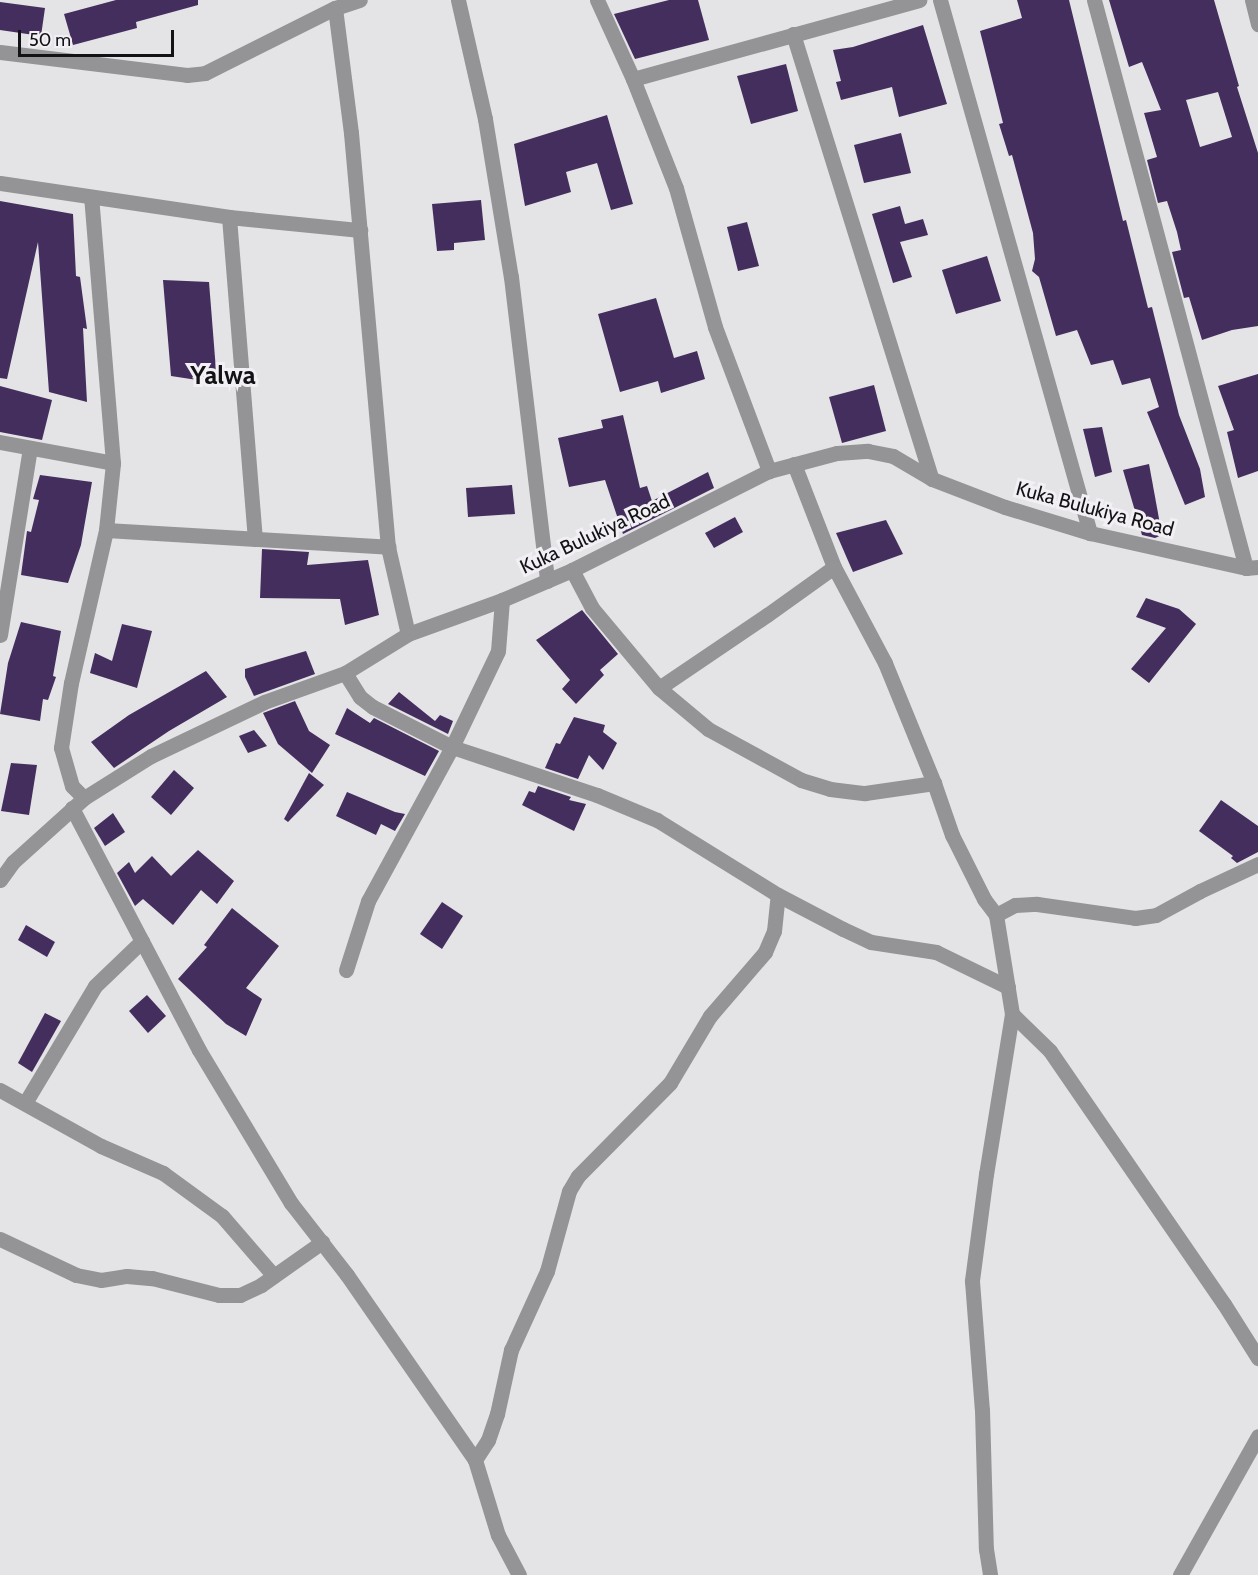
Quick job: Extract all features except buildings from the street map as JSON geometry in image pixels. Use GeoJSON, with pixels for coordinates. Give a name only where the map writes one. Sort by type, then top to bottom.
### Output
{"type":"FeatureCollection","features":[{"type":"Feature","properties":{"kind":"street"},"geometry":{"type":"LineString","coordinates":[[0,52],[187,75],[205,73],[335,8],[360,0]]}},
{"type":"Feature","properties":{"kind":"street"},"geometry":{"type":"LineString","coordinates":[[458,0],[485,119],[511,277],[547,581]]}},
{"type":"Feature","properties":{"kind":"street"},"geometry":{"type":"LineString","coordinates":[[597,0],[633,79],[676,188],[715,327],[769,471]]}},
{"type":"Feature","properties":{"kind":"street"},"geometry":{"type":"LineString","coordinates":[[633,79],[919,0]]}},
{"type":"Feature","properties":{"kind":"street"},"geometry":{"type":"LineString","coordinates":[[940,0],[1090,533]]}},
{"type":"Feature","properties":{"kind":"street"},"geometry":{"type":"LineString","coordinates":[[1094,0],[1252,568]]}},
{"type":"Feature","properties":{"kind":"street"},"geometry":{"type":"LineString","coordinates":[[1252,0],[1258,24]]}},
{"type":"Feature","properties":{"kind":"street"},"geometry":{"type":"LineString","coordinates":[[335,8],[360,230],[388,547],[408,634]]}},
{"type":"Feature","properties":{"kind":"street"},"geometry":{"type":"LineString","coordinates":[[794,34],[932,479]]}},
{"type":"Feature","properties":{"kind":"street"},"geometry":{"type":"LineString","coordinates":[[0,183],[229,217],[360,230]]}},
{"type":"Feature","properties":{"kind":"street"},"geometry":{"type":"LineString","coordinates":[[84,798],[72,786],[61,748],[71,683],[106,530],[113,463],[91,197]]}},
{"type":"Feature","properties":{"kind":"street"},"geometry":{"type":"LineString","coordinates":[[229,217],[255,539]]}},
{"type":"Feature","properties":{"kind":"street"},"geometry":{"type":"LineString","coordinates":[[0,442],[113,463]]}},
{"type":"Feature","properties":{"kind":"street"},"geometry":{"type":"LineString","coordinates":[[0,635],[30,448]]}},
{"type":"Feature","properties":{"kind":"street","name":"Kuka Bulukiya Road"},"geometry":{"type":"LineString","coordinates":[[0,880],[6,860],[84,798],[151,756],[264,702],[345,673],[408,634],[502,600],[572,570],[769,471],[837,453],[868,451],[893,456],[932,479],[1005,507],[1090,533],[1252,568]]}},
{"type":"Feature","properties":{"kind":"street"},"geometry":{"type":"LineString","coordinates":[[794,464],[834,567],[885,663],[934,783],[952,835],[984,899],[996,915],[1012,1014],[986,1174],[972,1281],[982,1400],[986,1549],[990,1575]]}},
{"type":"Feature","properties":{"kind":"street"},"geometry":{"type":"LineString","coordinates":[[106,530],[388,547]]}},
{"type":"Feature","properties":{"kind":"street"},"geometry":{"type":"LineString","coordinates":[[659,688],[834,567]]}},
{"type":"Feature","properties":{"kind":"street"},"geometry":{"type":"LineString","coordinates":[[572,570],[592,608],[659,688],[708,729],[801,780],[830,789],[865,793],[934,783]]}},
{"type":"Feature","properties":{"kind":"street"},"geometry":{"type":"LineString","coordinates":[[346,970],[368,901],[452,747],[498,651],[502,600]]}},
{"type":"Feature","properties":{"kind":"street"},"geometry":{"type":"LineString","coordinates":[[345,673],[360,697],[373,707],[452,747],[597,795],[657,820],[778,895],[871,942],[936,952],[1008,987]]}},
{"type":"Feature","properties":{"kind":"street"},"geometry":{"type":"LineString","coordinates":[[72,808],[199,1050],[284,1193],[322,1242],[475,1460],[498,1535],[519,1575]]}},
{"type":"Feature","properties":{"kind":"street"},"geometry":{"type":"LineString","coordinates":[[996,915],[1015,905],[1037,904],[1135,918],[1156,915],[1258,864]]}},
{"type":"Feature","properties":{"kind":"street"},"geometry":{"type":"LineString","coordinates":[[475,1460],[488,1440],[497,1414],[511,1350],[546,1271],[569,1191],[578,1176],[647,1109],[670,1083],[710,1016],[765,952],[774,932],[778,895]]}},
{"type":"Feature","properties":{"kind":"street"},"geometry":{"type":"LineString","coordinates":[[25,1103],[95,986],[142,941]]}},
{"type":"Feature","properties":{"kind":"street"},"geometry":{"type":"LineString","coordinates":[[1012,1014],[1050,1051],[1224,1304],[1258,1358]]}},
{"type":"Feature","properties":{"kind":"street"},"geometry":{"type":"LineString","coordinates":[[0,1090],[101,1146],[163,1173],[222,1216],[274,1276]]}},
{"type":"Feature","properties":{"kind":"street"},"geometry":{"type":"LineString","coordinates":[[0,1239],[76,1275],[101,1280],[127,1276],[152,1278],[219,1295],[240,1295],[274,1276],[322,1242]]}},
{"type":"Feature","properties":{"kind":"street"},"geometry":{"type":"LineString","coordinates":[[1180,1575],[1258,1436]]}},
{"type":"Feature","properties":{"kind":"district","name":"Yalwa"},"geometry":{"type":"Point","coordinates":[223,376]}}]}
